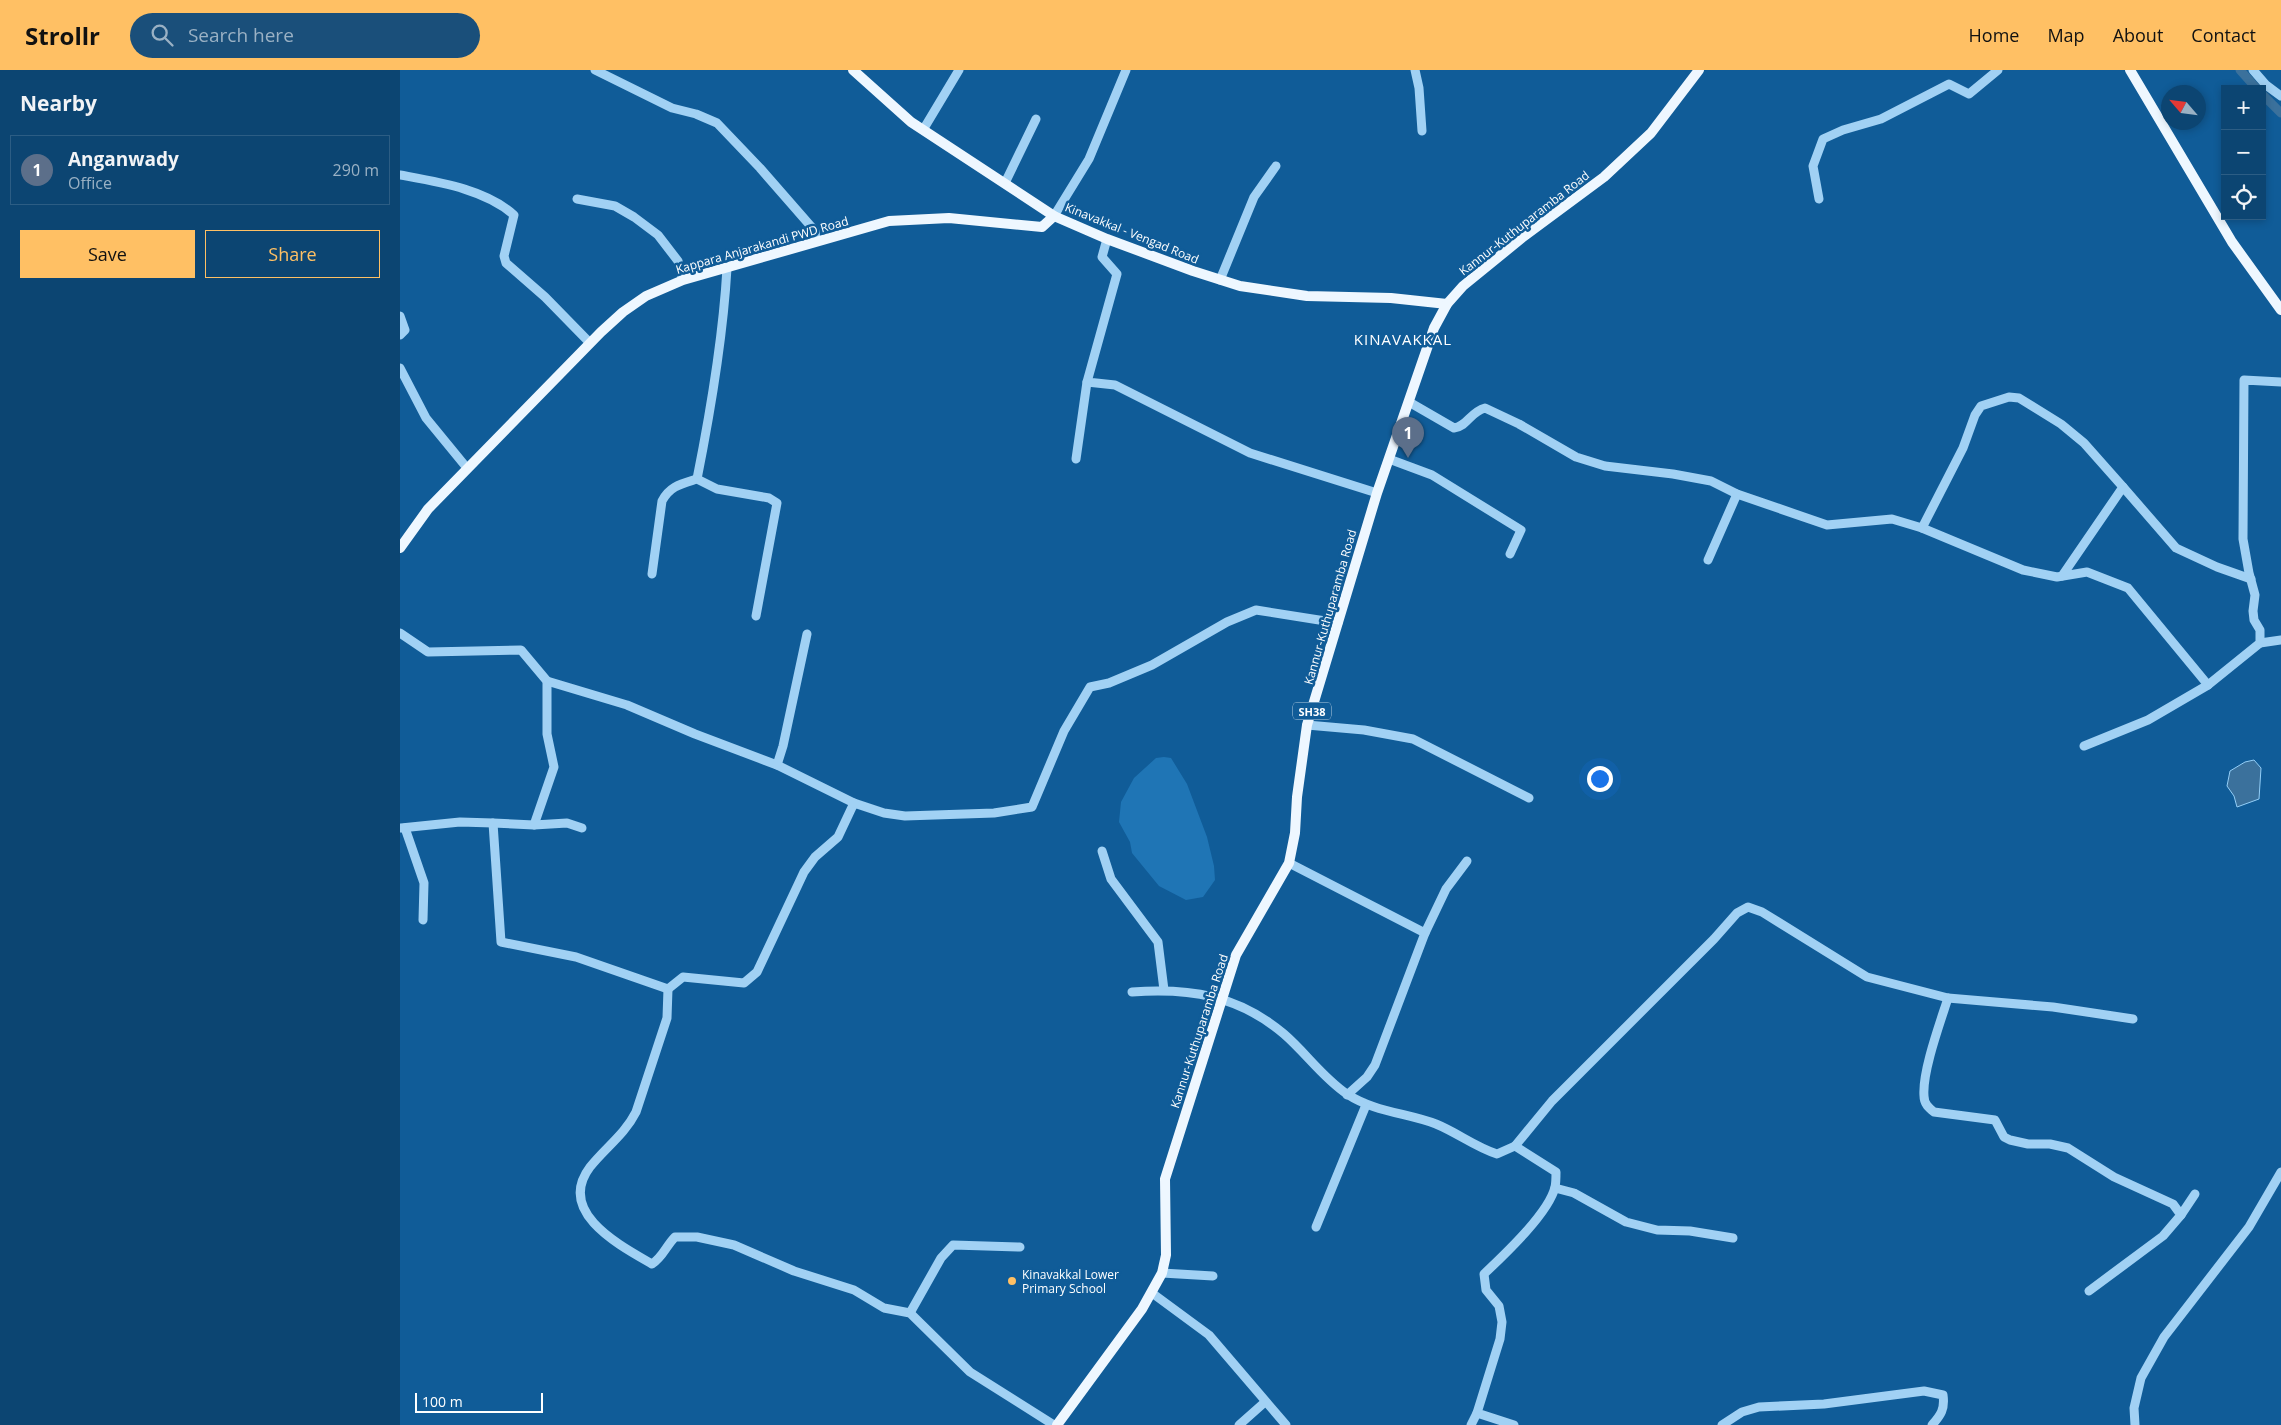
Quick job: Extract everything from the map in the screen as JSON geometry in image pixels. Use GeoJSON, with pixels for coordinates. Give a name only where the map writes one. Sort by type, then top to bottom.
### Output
{"type":"FeatureCollection","features":[{"type":"Feature","properties":{"kind":"main road","name":"Kinavakkal - Vengad Road"},"geometry":{"type":"LineString","coordinates":[[853,70],[923,130],[1054,216],[1107,239],[1240,286],[1307,296],[1391,298],[1448,304]]}},
{"type":"Feature","properties":{"kind":"main road","name":"Kannur-Kuthuparamba Road"},"geometry":{"type":"LineString","coordinates":[[1056,1425],[1152,1293],[1162,1273],[1166,1255],[1165,1179],[1221,997],[1236,955],[1289,863],[1295,833],[1298,787],[1307,725],[1377,493],[1434,328],[1448,304],[1463,286],[1611,171],[1651,133],[1699,70]]}},
{"type":"Feature","properties":{"kind":"main road"},"geometry":{"type":"LineString","coordinates":[[2130,70],[2232,242],[2281,310]]}},
{"type":"Feature","properties":{"kind":"main road","name":"Kappara Anjarakandi PWD Road"},"geometry":{"type":"LineString","coordinates":[[400,548],[428,509],[590,343],[623,312],[638,302],[683,280],[890,221],[949,218],[1042,227],[1054,216]]}},
{"type":"Feature","properties":{"kind":"street"},"geometry":{"type":"LineString","coordinates":[[595,70],[664,104],[717,123],[760,168],[815,231],[816,241]]}},
{"type":"Feature","properties":{"kind":"street"},"geometry":{"type":"LineString","coordinates":[[923,130],[959,70]]}},
{"type":"Feature","properties":{"kind":"street"},"geometry":{"type":"LineString","coordinates":[[1054,216],[1089,159],[1126,70]]}},
{"type":"Feature","properties":{"kind":"street"},"geometry":{"type":"LineString","coordinates":[[1415,70],[1419,88],[1422,131]]}},
{"type":"Feature","properties":{"kind":"street"},"geometry":{"type":"LineString","coordinates":[[1819,199],[1813,166],[1823,140],[1843,130],[1881,120],[1949,84],[1969,94],[1998,70]]}},
{"type":"Feature","properties":{"kind":"street"},"geometry":{"type":"LineString","coordinates":[[2253,70],[2266,85],[2281,96]]}},
{"type":"Feature","properties":{"kind":"street"},"geometry":{"type":"LineString","coordinates":[[1005,183],[1036,119]]}},
{"type":"Feature","properties":{"kind":"street"},"geometry":{"type":"LineString","coordinates":[[1220,280],[1254,198],[1276,166]]}},
{"type":"Feature","properties":{"kind":"street"},"geometry":{"type":"LineString","coordinates":[[400,175],[473,192],[508,209],[514,215],[504,256],[506,263],[545,297],[590,343]]}},
{"type":"Feature","properties":{"kind":"street"},"geometry":{"type":"LineString","coordinates":[[577,199],[615,206],[634,217],[658,236],[678,261],[683,280]]}},
{"type":"Feature","properties":{"kind":"street"},"geometry":{"type":"LineString","coordinates":[[1107,239],[1102,258],[1116,273]]}},
{"type":"Feature","properties":{"kind":"street"},"geometry":{"type":"LineString","coordinates":[[1076,459],[1087,382],[1119,262]]}},
{"type":"Feature","properties":{"kind":"street"},"geometry":{"type":"LineString","coordinates":[[697,479],[711,410],[725,311],[727,268]]}},
{"type":"Feature","properties":{"kind":"street"},"geometry":{"type":"LineString","coordinates":[[400,316],[405,330],[400,335]]}},
{"type":"Feature","properties":{"kind":"street"},"geometry":{"type":"LineString","coordinates":[[400,368],[426,418],[468,468]]}},
{"type":"Feature","properties":{"kind":"street"},"geometry":{"type":"LineString","coordinates":[[2260,643],[2260,630],[2254,620],[2253,611],[2255,595],[2243,539],[2244,380],[2281,382]]}},
{"type":"Feature","properties":{"kind":"street"},"geometry":{"type":"LineString","coordinates":[[1087,382],[1115,385],[1250,453],[1377,493]]}},
{"type":"Feature","properties":{"kind":"street"},"geometry":{"type":"LineString","coordinates":[[1922,528],[1963,448],[1975,415],[1981,406],[2009,398],[2018,398],[2061,424],[2084,444],[2176,548],[2217,568],[2251,579]]}},
{"type":"Feature","properties":{"kind":"street"},"geometry":{"type":"LineString","coordinates":[[1409,402],[1454,428],[1461,427],[1475,411],[1485,408],[1519,424],[1576,457],[1605,466],[1673,474],[1711,482],[1737,494],[1827,525],[1892,519],[1922,528],[2023,570],[2062,576],[2087,572],[2128,588],[2208,685]]}},
{"type":"Feature","properties":{"kind":"street"},"geometry":{"type":"LineString","coordinates":[[1389,459],[1432,476],[1521,530],[1510,554]]}},
{"type":"Feature","properties":{"kind":"street"},"geometry":{"type":"LineString","coordinates":[[652,574],[662,501],[666,493],[676,486],[697,479],[717,489],[768,498],[777,503],[756,616]]}},
{"type":"Feature","properties":{"kind":"street"},"geometry":{"type":"LineString","coordinates":[[2062,576],[2123,487]]}},
{"type":"Feature","properties":{"kind":"street"},"geometry":{"type":"LineString","coordinates":[[1708,560],[1737,494]]}},
{"type":"Feature","properties":{"kind":"street"},"geometry":{"type":"LineString","coordinates":[[400,633],[428,652],[521,650],[546,681],[627,705],[695,734],[777,765],[854,803],[884,813],[905,816],[994,814],[1032,807],[1064,731],[1090,687],[1109,683],[1152,665],[1227,622],[1256,610],[1338,623]]}},
{"type":"Feature","properties":{"kind":"street"},"geometry":{"type":"LineString","coordinates":[[777,765],[783,746],[807,634]]}},
{"type":"Feature","properties":{"kind":"street"},"geometry":{"type":"LineString","coordinates":[[2084,746],[2148,720],[2208,685],[2260,643],[2281,640]]}},
{"type":"Feature","properties":{"kind":"street"},"geometry":{"type":"LineString","coordinates":[[534,825],[554,767],[547,734],[546,681]]}},
{"type":"Feature","properties":{"kind":"street"},"geometry":{"type":"LineString","coordinates":[[1307,725],[1364,730],[1412,739],[1529,798]]}},
{"type":"Feature","properties":{"kind":"street"},"geometry":{"type":"LineString","coordinates":[[854,803],[838,837],[815,857],[804,872],[756,972],[744,982],[683,977],[668,989],[667,1018],[636,1112],[629,1125],[589,1168],[580,1186],[579,1196],[589,1215],[603,1233],[614,1242],[652,1264],[659,1259],[668,1244],[675,1237],[697,1237],[734,1245],[794,1271],[854,1290],[884,1308],[910,1313],[970,1372],[1056,1425]]}},
{"type":"Feature","properties":{"kind":"street"},"geometry":{"type":"LineString","coordinates":[[423,920],[424,883],[403,828],[460,822],[534,825],[567,824],[582,828]]}},
{"type":"Feature","properties":{"kind":"street"},"geometry":{"type":"LineString","coordinates":[[493,823],[501,942],[576,956],[668,989]]}},
{"type":"Feature","properties":{"kind":"street"},"geometry":{"type":"LineString","coordinates":[[1102,852],[1112,879],[1158,942],[1164,990]]}},
{"type":"Feature","properties":{"kind":"street"},"geometry":{"type":"LineString","coordinates":[[1348,1094],[1367,1077],[1375,1065],[1425,933],[1446,889],[1467,861]]}},
{"type":"Feature","properties":{"kind":"street"},"geometry":{"type":"LineString","coordinates":[[1289,863],[1425,933]]}},
{"type":"Feature","properties":{"kind":"street"},"geometry":{"type":"LineString","coordinates":[[1132,992],[1164,990],[1221,997],[1245,1009],[1284,1034],[1325,1077],[1366,1105],[1437,1124],[1481,1149],[1497,1154],[1515,1146],[1552,1101],[1714,939],[1737,913],[1748,907],[1762,912],[1867,976],[1948,998],[2053,1008],[2133,1019]]}},
{"type":"Feature","properties":{"kind":"street"},"geometry":{"type":"LineString","coordinates":[[1948,998],[1933,1045],[1924,1097],[1926,1106],[1934,1112],[1995,1120],[2004,1137],[2010,1140],[2028,1144],[2050,1144],[2068,1148],[2114,1177],[2173,1204],[2181,1215]]}},
{"type":"Feature","properties":{"kind":"street"},"geometry":{"type":"LineString","coordinates":[[1316,1227],[1366,1105]]}},
{"type":"Feature","properties":{"kind":"street"},"geometry":{"type":"LineString","coordinates":[[1471,1425],[1477,1414],[1500,1339],[1502,1322],[1499,1306],[1486,1290],[1484,1274],[1507,1252],[1544,1209],[1555,1188],[1556,1172],[1515,1146]]}},
{"type":"Feature","properties":{"kind":"street"},"geometry":{"type":"LineString","coordinates":[[2135,1425],[2134,1408],[2140,1378],[2164,1337],[2249,1227],[2281,1172]]}},
{"type":"Feature","properties":{"kind":"street"},"geometry":{"type":"LineString","coordinates":[[1555,1188],[1574,1192],[1626,1222],[1657,1230],[1690,1231],[1733,1238]]}},
{"type":"Feature","properties":{"kind":"street"},"geometry":{"type":"LineString","coordinates":[[2089,1291],[2163,1236],[2181,1215],[2195,1194]]}},
{"type":"Feature","properties":{"kind":"street"},"geometry":{"type":"LineString","coordinates":[[910,1313],[941,1258],[953,1245],[1020,1247]]}},
{"type":"Feature","properties":{"kind":"street"},"geometry":{"type":"LineString","coordinates":[[1162,1273],[1214,1276]]}},
{"type":"Feature","properties":{"kind":"street"},"geometry":{"type":"LineString","coordinates":[[1152,1293],[1209,1335],[1286,1425]]}},
{"type":"Feature","properties":{"kind":"street"},"geometry":{"type":"LineString","coordinates":[[1722,1425],[1742,1412],[1759,1407],[1824,1404],[1924,1391],[1943,1395],[1945,1404],[1941,1416],[1932,1425]]}},
{"type":"Feature","properties":{"kind":"street"},"geometry":{"type":"LineString","coordinates":[[1239,1425],[1265,1402]]}},
{"type":"Feature","properties":{"kind":"street"},"geometry":{"type":"LineString","coordinates":[[1477,1414],[1514,1425]]}},
{"type":"Feature","properties":{"kind":"shaded area"},"geometry":{"type":"Polygon","coordinates":[[[1156,758],[1171,758],[1187,784],[1207,837],[1214,866],[1215,880],[1203,897],[1186,900],[1159,886],[1132,853],[1130,842],[1119,822],[1121,802],[1134,778],[1156,758]]]}},
{"type":"Feature","properties":{"kind":"shaded area"},"geometry":{"type":"Polygon","coordinates":[[[2254,760],[2261,768],[2259,799],[2237,807],[2234,796],[2227,786],[2230,771],[2245,762],[2254,760]]]}},
{"type":"Feature","properties":{"kind":"waterway"},"geometry":{"type":"LineString","coordinates":[[2240,70],[2253,85]]}},
{"type":"Feature","properties":{"kind":"waterway"},"geometry":{"type":"LineString","coordinates":[[2266,98],[2281,113]]}},
{"type":"Feature","properties":{"kind":"place","name":"Anganwady"},"geometry":{"type":"Point","coordinates":[1408,458]}},
{"type":"Feature","properties":{"kind":"place","name":"Kinavakkal Lower Primary School"},"geometry":{"type":"Point","coordinates":[1012,1281]}},
{"type":"Feature","properties":{"kind":"district","name":"KINAVAKKAL"},"geometry":{"type":"Point","coordinates":[1403,339]}}]}
